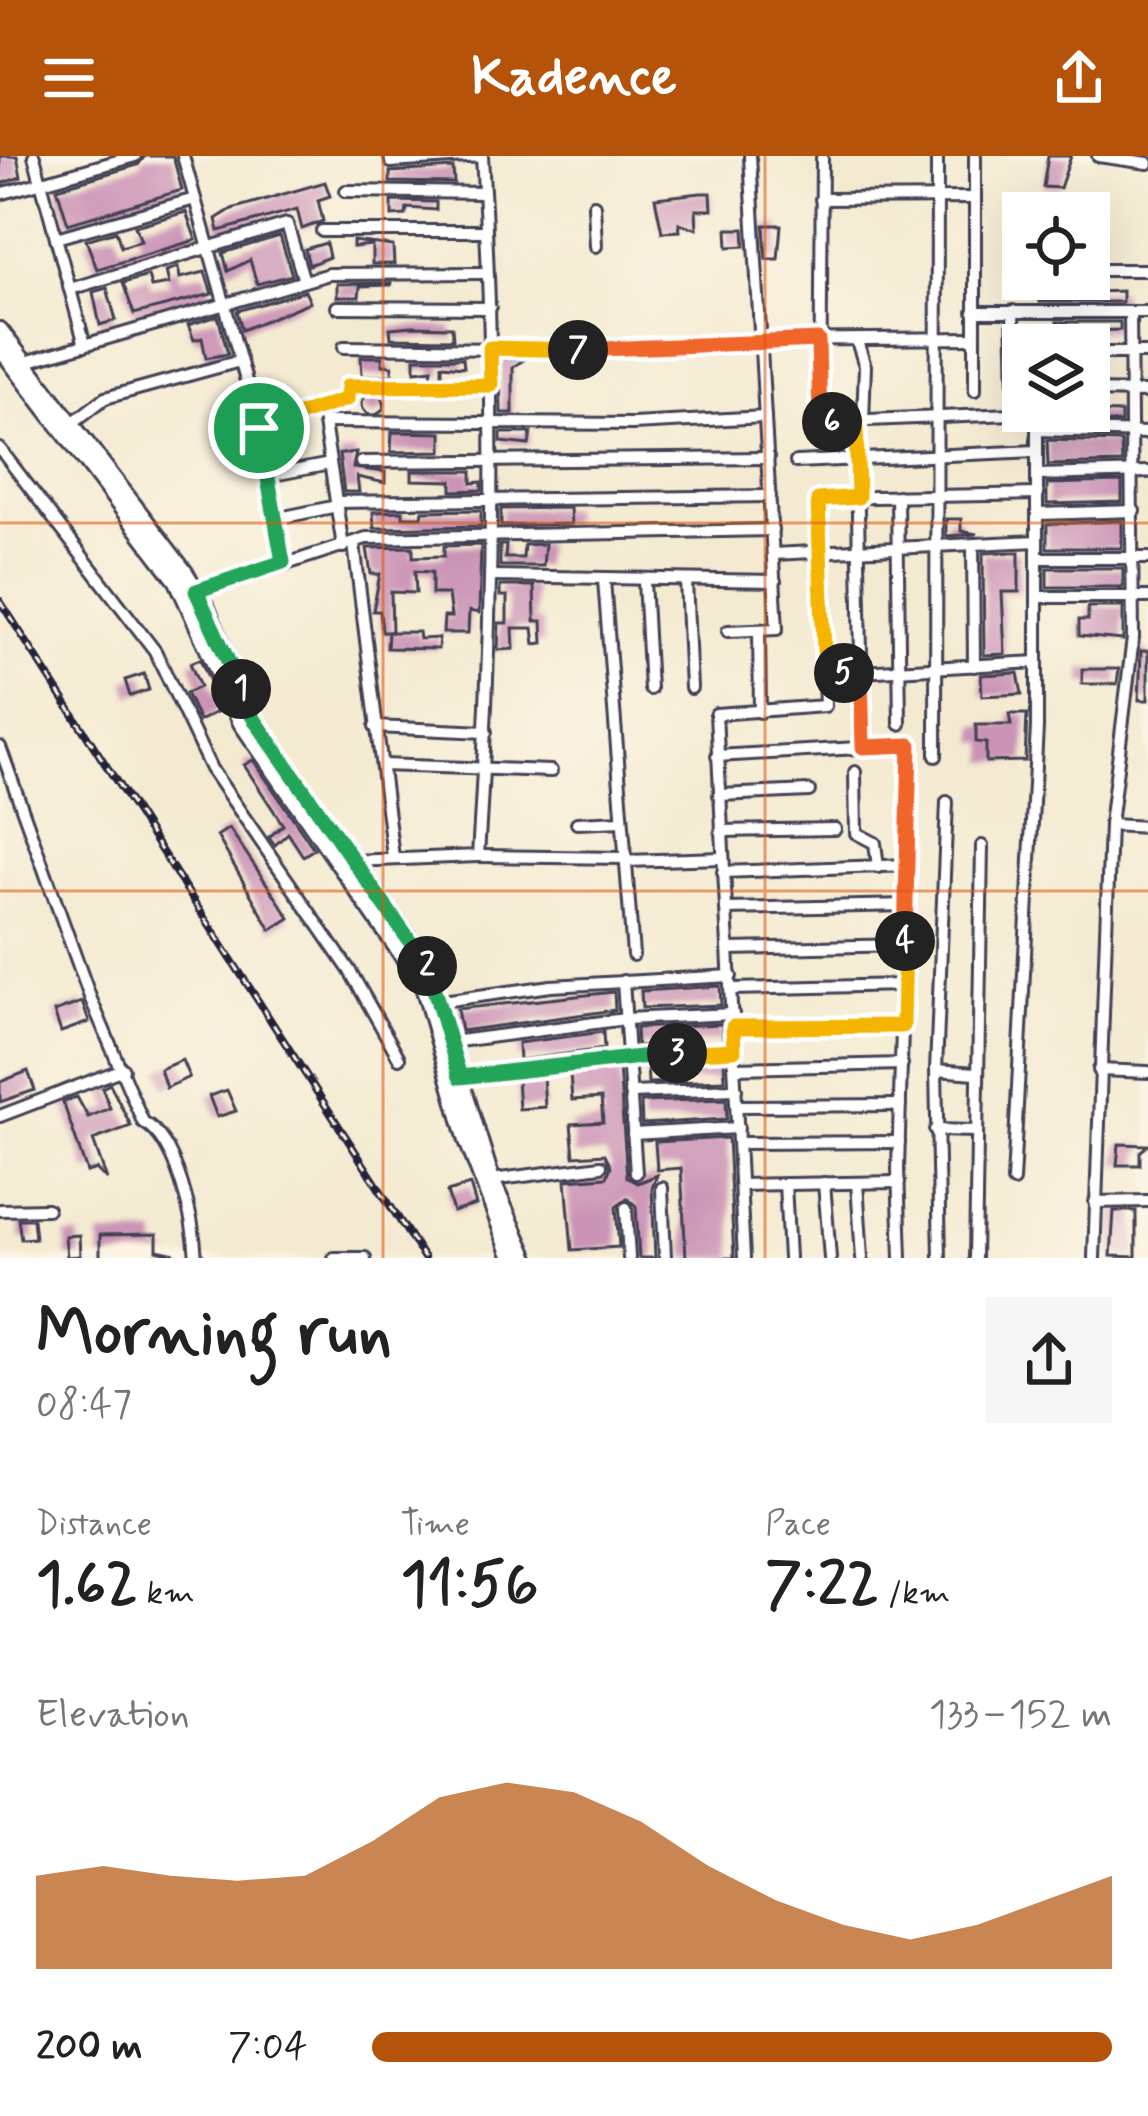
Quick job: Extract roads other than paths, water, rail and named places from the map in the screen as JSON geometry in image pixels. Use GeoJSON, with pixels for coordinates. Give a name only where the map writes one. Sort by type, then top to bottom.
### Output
{"type":"FeatureCollection","features":[{"type":"Feature","properties":{"kind":"street"},"geometry":{"type":"LineString","coordinates":[[34,156],[85,345]]}},
{"type":"Feature","properties":{"kind":"street"},"geometry":{"type":"LineString","coordinates":[[0,194],[135,156]]}},
{"type":"Feature","properties":{"kind":"street"},"geometry":{"type":"LineString","coordinates":[[182,156],[259,428],[283,562]]}},
{"type":"Feature","properties":{"kind":"street"},"geometry":{"type":"LineString","coordinates":[[390,156],[391,162],[482,156],[491,425],[486,732],[478,856]]}},
{"type":"Feature","properties":{"kind":"street"},"geometry":{"type":"LineString","coordinates":[[728,631],[777,628],[750,156]]}},
{"type":"Feature","properties":{"kind":"street"},"geometry":{"type":"LineString","coordinates":[[936,756],[937,156]]}},
{"type":"Feature","properties":{"kind":"street"},"geometry":{"type":"LineString","coordinates":[[975,156],[975,391]]}},
{"type":"Feature","properties":{"kind":"street"},"geometry":{"type":"LineString","coordinates":[[1098,156],[1148,163]]}},
{"type":"Feature","properties":{"kind":"street"},"geometry":{"type":"LineString","coordinates":[[822,158],[820,422],[1002,414]]}},
{"type":"Feature","properties":{"kind":"street"},"geometry":{"type":"LineString","coordinates":[[346,190],[484,193]]}},
{"type":"Feature","properties":{"kind":"street"},"geometry":{"type":"LineString","coordinates":[[821,199],[975,198]]}},
{"type":"Feature","properties":{"kind":"street"},"geometry":{"type":"LineString","coordinates":[[56,238],[195,199]]}},
{"type":"Feature","properties":{"kind":"street"},"geometry":{"type":"LineString","coordinates":[[594,205],[596,246]]}},
{"type":"Feature","properties":{"kind":"street"},"geometry":{"type":"LineString","coordinates":[[70,289],[287,224],[304,281]]}},
{"type":"Feature","properties":{"kind":"street"},"geometry":{"type":"LineString","coordinates":[[322,231],[484,231]]}},
{"type":"Feature","properties":{"kind":"street"},"geometry":{"type":"LineString","coordinates":[[1110,270],[1148,271]]}},
{"type":"Feature","properties":{"kind":"street"},"geometry":{"type":"LineString","coordinates":[[19,364],[329,274],[484,273]]}},
{"type":"Feature","properties":{"kind":"street"},"geometry":{"type":"LineString","coordinates":[[338,307],[490,308]]}},
{"type":"Feature","properties":{"kind":"street"},"geometry":{"type":"LineString","coordinates":[[1013,311],[1015,324]]}},
{"type":"Feature","properties":{"kind":"street"},"geometry":{"type":"LineString","coordinates":[[974,312],[1148,312]]}},
{"type":"Feature","properties":{"kind":"street"},"geometry":{"type":"LineString","coordinates":[[1094,1258],[1110,825],[1133,638],[1134,511],[1142,472],[1130,312]]}},
{"type":"Feature","properties":{"kind":"street"},"geometry":{"type":"LineString","coordinates":[[0,331],[19,364],[191,594],[241,723],[434,1002],[451,1042],[466,1142],[512,1258]]}},
{"type":"Feature","properties":{"kind":"street"},"geometry":{"type":"LineString","coordinates":[[344,347],[576,350],[761,340],[974,338]]}},
{"type":"Feature","properties":{"kind":"street"},"geometry":{"type":"LineString","coordinates":[[857,341],[865,366],[857,460],[863,747]]}},
{"type":"Feature","properties":{"kind":"street"},"geometry":{"type":"LineString","coordinates":[[0,348],[71,424],[191,594],[252,716],[350,861],[424,959],[455,1078],[527,1258]]}},
{"type":"Feature","properties":{"kind":"street"},"geometry":{"type":"LineString","coordinates":[[1110,353],[1148,353]]}},
{"type":"Feature","properties":{"kind":"street"},"geometry":{"type":"LineString","coordinates":[[71,424],[105,398],[240,361]]}},
{"type":"Feature","properties":{"kind":"street"},"geometry":{"type":"LineString","coordinates":[[323,416],[347,399],[348,386],[491,385]]}},
{"type":"Feature","properties":{"kind":"street"},"geometry":{"type":"LineString","coordinates":[[1110,391],[1148,392]]}},
{"type":"Feature","properties":{"kind":"street"},"geometry":{"type":"LineString","coordinates":[[259,428],[323,416],[491,425],[765,417]]}},
{"type":"Feature","properties":{"kind":"street"},"geometry":{"type":"LineString","coordinates":[[323,416],[336,504],[349,545],[393,857]]}},
{"type":"Feature","properties":{"kind":"street"},"geometry":{"type":"LineString","coordinates":[[1013,1180],[1041,597],[1037,432]]}},
{"type":"Feature","properties":{"kind":"street"},"geometry":{"type":"LineString","coordinates":[[1106,432],[1141,433]]}},
{"type":"Feature","properties":{"kind":"street"},"geometry":{"type":"LineString","coordinates":[[0,449],[155,651],[211,769],[350,971],[400,1058]]}},
{"type":"Feature","properties":{"kind":"street"},"geometry":{"type":"LineString","coordinates":[[796,462],[1037,451]]}},
{"type":"Feature","properties":{"kind":"street"},"geometry":{"type":"LineString","coordinates":[[361,462],[768,458]]}},
{"type":"Feature","properties":{"kind":"street"},"geometry":{"type":"LineString","coordinates":[[268,476],[330,464]]}},
{"type":"Feature","properties":{"kind":"street"},"geometry":{"type":"LineString","coordinates":[[1038,475],[1142,472]]}},
{"type":"Feature","properties":{"kind":"street"},"geometry":{"type":"LineString","coordinates":[[744,1258],[716,714],[823,710],[818,498],[1038,494]]}},
{"type":"Feature","properties":{"kind":"street"},"geometry":{"type":"LineString","coordinates":[[275,519],[336,504],[770,496]]}},
{"type":"Feature","properties":{"kind":"street"},"geometry":{"type":"LineString","coordinates":[[897,496],[900,724]]}},
{"type":"Feature","properties":{"kind":"street"},"geometry":{"type":"LineString","coordinates":[[1039,514],[1134,511]]}},
{"type":"Feature","properties":{"kind":"street"},"geometry":{"type":"LineString","coordinates":[[191,594],[366,538],[772,530]]}},
{"type":"Feature","properties":{"kind":"street"},"geometry":{"type":"LineString","coordinates":[[773,554],[1037,542]]}},
{"type":"Feature","properties":{"kind":"street"},"geometry":{"type":"LineString","coordinates":[[973,544],[974,666]]}},
{"type":"Feature","properties":{"kind":"street"},"geometry":{"type":"LineString","coordinates":[[1040,558],[1148,558]]}},
{"type":"Feature","properties":{"kind":"street"},"geometry":{"type":"LineString","coordinates":[[490,576],[775,581]]}},
{"type":"Feature","properties":{"kind":"street"},"geometry":{"type":"LineString","coordinates":[[604,580],[632,955]]}},
{"type":"Feature","properties":{"kind":"street"},"geometry":{"type":"LineString","coordinates":[[644,580],[650,689]]}},
{"type":"Feature","properties":{"kind":"street"},"geometry":{"type":"LineString","coordinates":[[686,581],[691,688]]}},
{"type":"Feature","properties":{"kind":"street"},"geometry":{"type":"LineString","coordinates":[[1041,597],[1148,597]]}},
{"type":"Feature","properties":{"kind":"street"},"geometry":{"type":"LineString","coordinates":[[759,629],[760,712]]}},
{"type":"Feature","properties":{"kind":"street"},"geometry":{"type":"LineString","coordinates":[[1133,638],[1148,638]]}},
{"type":"Feature","properties":{"kind":"street"},"geometry":{"type":"LineString","coordinates":[[825,674],[1037,662]]}},
{"type":"Feature","properties":{"kind":"street"},"geometry":{"type":"LineString","coordinates":[[375,727],[486,732]]}},
{"type":"Feature","properties":{"kind":"street"},"geometry":{"type":"LineString","coordinates":[[717,756],[910,745],[898,1182],[902,1258]]}},
{"type":"Feature","properties":{"kind":"street"},"geometry":{"type":"LineString","coordinates":[[0,747],[90,997],[142,1122],[158,1134],[192,1208],[196,1258]]}},
{"type":"Feature","properties":{"kind":"street"},"geometry":{"type":"LineString","coordinates":[[382,765],[551,770]]}},
{"type":"Feature","properties":{"kind":"street"},"geometry":{"type":"LineString","coordinates":[[854,772],[856,833],[875,843],[878,867]]}},
{"type":"Feature","properties":{"kind":"street"},"geometry":{"type":"LineString","coordinates":[[719,795],[809,791]]}},
{"type":"Feature","properties":{"kind":"street"},"geometry":{"type":"LineString","coordinates":[[940,1258],[935,1130],[947,802]]}},
{"type":"Feature","properties":{"kind":"street"},"geometry":{"type":"LineString","coordinates":[[578,824],[622,821]]}},
{"type":"Feature","properties":{"kind":"street"},"geometry":{"type":"LineString","coordinates":[[1110,825],[1148,827]]}},
{"type":"Feature","properties":{"kind":"street"},"geometry":{"type":"LineString","coordinates":[[721,831],[835,829]]}},
{"type":"Feature","properties":{"kind":"street"},"geometry":{"type":"LineString","coordinates":[[975,1258],[982,846]]}},
{"type":"Feature","properties":{"kind":"street"},"geometry":{"type":"LineString","coordinates":[[350,861],[478,856],[722,865],[909,865]]}},
{"type":"Feature","properties":{"kind":"street"},"geometry":{"type":"LineString","coordinates":[[725,909],[908,905]]}},
{"type":"Feature","properties":{"kind":"street"},"geometry":{"type":"LineString","coordinates":[[729,949],[905,945]]}},
{"type":"Feature","properties":{"kind":"street"},"geometry":{"type":"LineString","coordinates":[[434,1002],[623,981],[904,985]]}},
{"type":"Feature","properties":{"kind":"street"},"geometry":{"type":"LineString","coordinates":[[623,981],[636,1173]]}},
{"type":"Feature","properties":{"kind":"street"},"geometry":{"type":"LineString","coordinates":[[451,1042],[625,1019],[903,1026]]}},
{"type":"Feature","properties":{"kind":"street"},"geometry":{"type":"LineString","coordinates":[[455,1078],[627,1056],[734,1050]]}},
{"type":"Feature","properties":{"kind":"street"},"geometry":{"type":"LineString","coordinates":[[735,1068],[902,1064]]}},
{"type":"Feature","properties":{"kind":"street"},"geometry":{"type":"LineString","coordinates":[[0,1116],[123,1070]]}},
{"type":"Feature","properties":{"kind":"street"},"geometry":{"type":"LineString","coordinates":[[936,1070],[976,1073]]}},
{"type":"Feature","properties":{"kind":"street"},"geometry":{"type":"LineString","coordinates":[[1099,1070],[1148,1072]]}},
{"type":"Feature","properties":{"kind":"street"},"geometry":{"type":"LineString","coordinates":[[630,1093],[736,1089]]}},
{"type":"Feature","properties":{"kind":"street"},"geometry":{"type":"LineString","coordinates":[[737,1106],[900,1105]]}},
{"type":"Feature","properties":{"kind":"street"},"geometry":{"type":"LineString","coordinates":[[633,1134],[738,1128]]}},
{"type":"Feature","properties":{"kind":"street"},"geometry":{"type":"LineString","coordinates":[[935,1130],[975,1131]]}},
{"type":"Feature","properties":{"kind":"street"},"geometry":{"type":"LineString","coordinates":[[739,1143],[899,1142]]}},
{"type":"Feature","properties":{"kind":"street"},"geometry":{"type":"LineString","coordinates":[[492,1180],[601,1166]]}},
{"type":"Feature","properties":{"kind":"street"},"geometry":{"type":"LineString","coordinates":[[741,1185],[898,1182]]}},
{"type":"Feature","properties":{"kind":"street"},"geometry":{"type":"LineString","coordinates":[[824,1183],[830,1258]]}},
{"type":"Feature","properties":{"kind":"street"},"geometry":{"type":"LineString","coordinates":[[857,1183],[862,1258]]}},
{"type":"Feature","properties":{"kind":"street"},"geometry":{"type":"LineString","coordinates":[[785,1184],[789,1258]]}},
{"type":"Feature","properties":{"kind":"street"},"geometry":{"type":"LineString","coordinates":[[662,1188],[665,1258]]}},
{"type":"Feature","properties":{"kind":"street"},"geometry":{"type":"LineString","coordinates":[[1095,1202],[1148,1202]]}},
{"type":"Feature","properties":{"kind":"street"},"geometry":{"type":"LineString","coordinates":[[626,1208],[629,1258]]}},
{"type":"Feature","properties":{"kind":"street"},"geometry":{"type":"LineString","coordinates":[[0,1210],[47,1209]]}},
{"type":"Feature","properties":{"kind":"street"},"geometry":{"type":"LineString","coordinates":[[334,1258],[365,1258]]}},
{"type":"Feature","properties":{"kind":"railway"},"geometry":{"type":"LineString","coordinates":[[0,601],[424,1258]]}}]}
